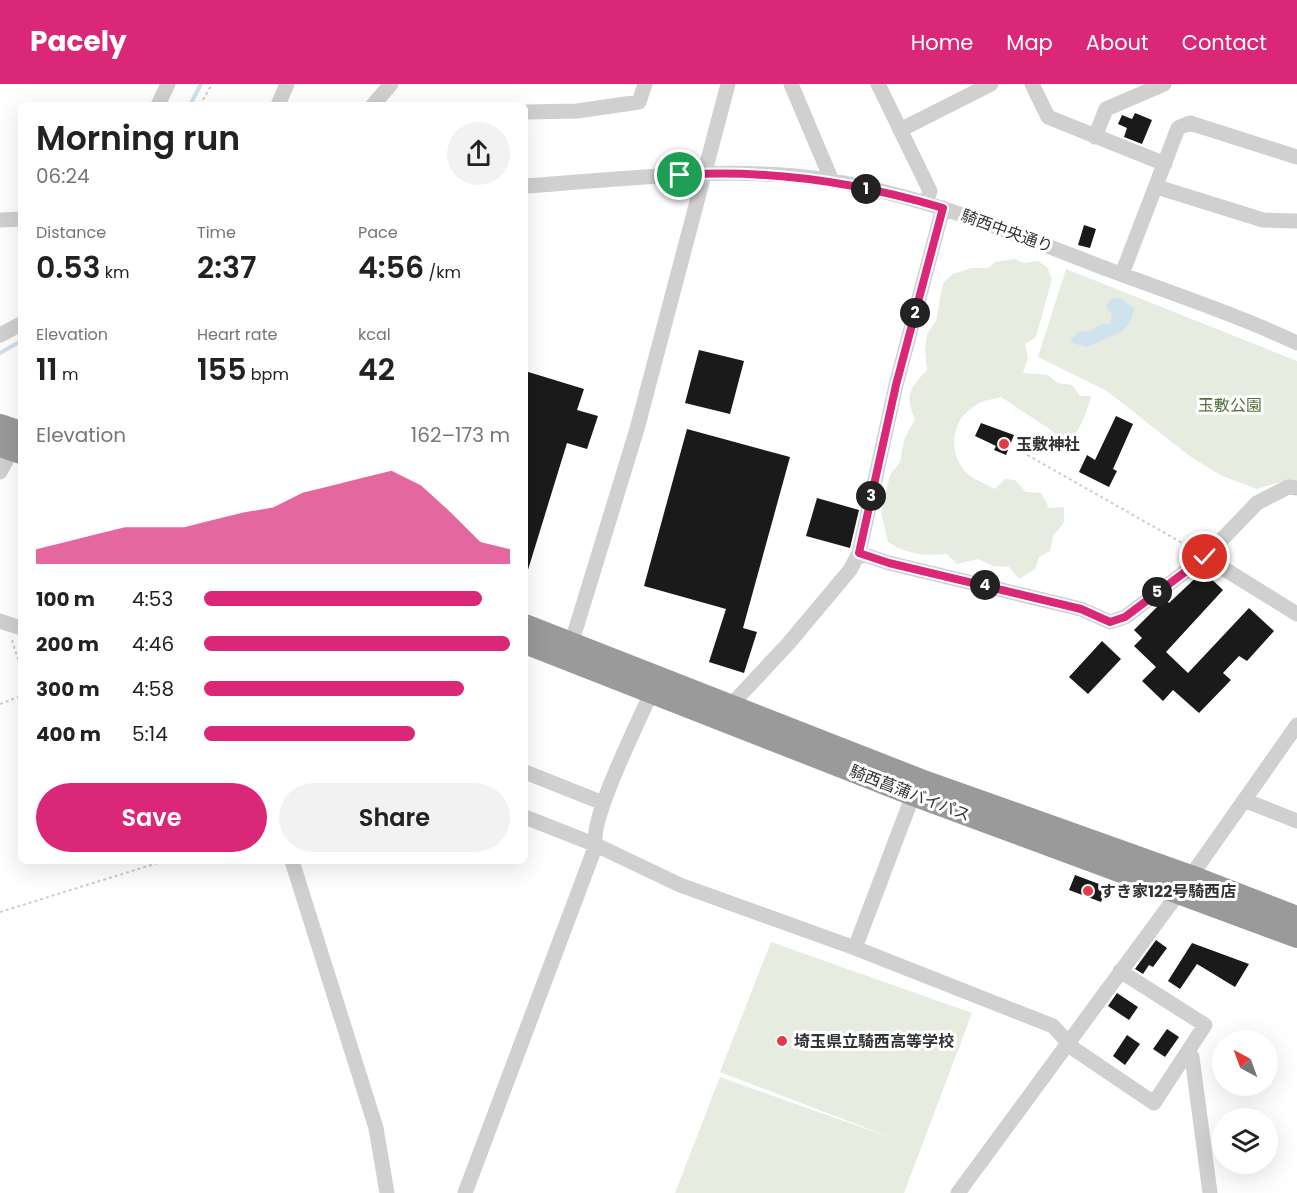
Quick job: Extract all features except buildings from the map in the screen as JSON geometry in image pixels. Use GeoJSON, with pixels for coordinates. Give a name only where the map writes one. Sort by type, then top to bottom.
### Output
{"type":"FeatureCollection","features":[{"type":"Feature","properties":{"kind":"highway"},"geometry":{"type":"LineString","coordinates":[[0,425],[14,445]]}},
{"type":"Feature","properties":{"kind":"highway","name":"騎西菖蒲バイパス"},"geometry":{"type":"LineString","coordinates":[[528,627],[649,699],[913,795],[1184,885],[1297,917]]}},
{"type":"Feature","properties":{"kind":"highway","name":"騎西菖蒲バイパス"},"geometry":{"type":"LineString","coordinates":[[528,644],[569,651],[730,706],[1184,885],[1297,937]]}},
{"type":"Feature","properties":{"kind":"street"},"geometry":{"type":"LineString","coordinates":[[159,102],[168,84]]}},
{"type":"Feature","properties":{"kind":"street"},"geometry":{"type":"LineString","coordinates":[[279,102],[287,84]]}},
{"type":"Feature","properties":{"kind":"street"},"geometry":{"type":"LineString","coordinates":[[376,102],[391,84]]}},
{"type":"Feature","properties":{"kind":"street"},"geometry":{"type":"LineString","coordinates":[[528,112],[577,111],[639,102],[645,84]]}},
{"type":"Feature","properties":{"kind":"street"},"geometry":{"type":"LineString","coordinates":[[569,651],[637,429],[728,84]]}},
{"type":"Feature","properties":{"kind":"street"},"geometry":{"type":"LineString","coordinates":[[791,84],[832,181]]}},
{"type":"Feature","properties":{"kind":"street"},"geometry":{"type":"LineString","coordinates":[[878,84],[930,191],[926,203]]}},
{"type":"Feature","properties":{"kind":"street"},"geometry":{"type":"LineString","coordinates":[[900,130],[991,84]]}},
{"type":"Feature","properties":{"kind":"street"},"geometry":{"type":"LineString","coordinates":[[1032,84],[1048,117],[1165,164]]}},
{"type":"Feature","properties":{"kind":"street"},"geometry":{"type":"LineString","coordinates":[[1095,137],[1106,109],[1164,84]]}},
{"type":"Feature","properties":{"kind":"street"},"geometry":{"type":"LineString","coordinates":[[1122,274],[1178,128],[1190,123],[1297,157]]}},
{"type":"Feature","properties":{"kind":"street","name":"騎西中央通り"},"geometry":{"type":"LineString","coordinates":[[528,186],[705,173],[767,175],[832,181],[943,208],[1229,314],[1297,343]]}},
{"type":"Feature","properties":{"kind":"street"},"geometry":{"type":"LineString","coordinates":[[1157,187],[1263,220],[1297,221]]}},
{"type":"Feature","properties":{"kind":"street"},"geometry":{"type":"LineString","coordinates":[[730,706],[788,644],[850,570],[859,553],[896,385],[943,208]]}},
{"type":"Feature","properties":{"kind":"street"},"geometry":{"type":"LineString","coordinates":[[0,220],[18,219]]}},
{"type":"Feature","properties":{"kind":"street"},"geometry":{"type":"LineString","coordinates":[[0,335],[18,326]]}},
{"type":"Feature","properties":{"kind":"street"},"geometry":{"type":"LineString","coordinates":[[0,472],[14,445]]}},
{"type":"Feature","properties":{"kind":"street"},"geometry":{"type":"LineString","coordinates":[[859,553],[889,563],[1081,609],[1110,622],[1125,617],[1205,557],[1257,503],[1288,487],[1297,488]]}},
{"type":"Feature","properties":{"kind":"street"},"geometry":{"type":"LineString","coordinates":[[1205,557],[1297,614]]}},
{"type":"Feature","properties":{"kind":"street"},"geometry":{"type":"LineString","coordinates":[[465,1193],[596,845],[593,837],[603,803],[649,699]]}},
{"type":"Feature","properties":{"kind":"street"},"geometry":{"type":"LineString","coordinates":[[958,1193],[1067,1040],[1184,885],[1297,725]]}},
{"type":"Feature","properties":{"kind":"street"},"geometry":{"type":"LineString","coordinates":[[528,773],[603,803]]}},
{"type":"Feature","properties":{"kind":"street"},"geometry":{"type":"LineString","coordinates":[[855,948],[913,795]]}},
{"type":"Feature","properties":{"kind":"street"},"geometry":{"type":"LineString","coordinates":[[1244,800],[1297,821]]}},
{"type":"Feature","properties":{"kind":"street"},"geometry":{"type":"LineString","coordinates":[[528,818],[596,845],[680,885],[855,948],[1053,1026],[1074,1049],[1154,1103],[1205,1025],[1120,971]]}},
{"type":"Feature","properties":{"kind":"street"},"geometry":{"type":"LineString","coordinates":[[293,864],[376,1128],[387,1193]]}},
{"type":"Feature","properties":{"kind":"street"},"geometry":{"type":"LineString","coordinates":[[1188,1051],[1192,1057],[1210,1193]]}},
{"type":"Feature","properties":{"kind":"path"},"geometry":{"type":"LineString","coordinates":[[202,102],[212,84]]}},
{"type":"Feature","properties":{"kind":"path"},"geometry":{"type":"LineString","coordinates":[[1022,452],[1205,557]]}},
{"type":"Feature","properties":{"kind":"path"},"geometry":{"type":"LineString","coordinates":[[11,624],[9,630],[18,659]]}},
{"type":"Feature","properties":{"kind":"path"},"geometry":{"type":"LineString","coordinates":[[0,704],[18,697]]}},
{"type":"Feature","properties":{"kind":"path"},"geometry":{"type":"LineString","coordinates":[[0,912],[154,864]]}},
{"type":"Feature","properties":{"kind":"green space"},"geometry":{"type":"Polygon","coordinates":[[[1015,259],[1024,263],[1038,261],[1047,267],[1052,279],[1036,337],[1025,344],[1028,358],[1023,373],[1048,375],[1057,383],[1072,385],[1080,396],[1091,396],[1082,423],[1065,445],[1051,430],[1001,397],[981,403],[968,411],[956,429],[954,440],[958,461],[973,478],[995,489],[1005,479],[1015,480],[1026,492],[1041,493],[1049,508],[1064,507],[1064,523],[1053,536],[1050,551],[1039,557],[1035,569],[1019,579],[1009,567],[993,566],[978,559],[957,564],[947,554],[916,554],[902,550],[888,542],[881,513],[890,475],[900,462],[904,440],[915,419],[910,404],[910,392],[927,370],[925,350],[927,334],[936,321],[943,283],[953,274],[972,268],[988,268],[995,262],[1015,259]]]}},
{"type":"Feature","properties":{"kind":"green space","name":"玉敷公園"},"geometry":{"type":"Polygon","coordinates":[[[1066,269],[1297,361],[1297,482],[1287,480],[1257,489],[1222,476],[1191,457],[1107,391],[1038,357],[1066,269]]]}},
{"type":"Feature","properties":{"kind":"green space"},"geometry":{"type":"Polygon","coordinates":[[[771,942],[972,1013],[904,1193],[675,1193],[720,1077],[900,1141],[720,1072],[771,942]]]}},
{"type":"Feature","properties":{"kind":"water"},"geometry":{"type":"Polygon","coordinates":[[[1121,298],[1134,309],[1129,324],[1121,332],[1087,347],[1072,343],[1071,340],[1077,332],[1090,331],[1102,324],[1110,324],[1112,314],[1107,309],[1107,304],[1112,299],[1121,298]]]}},
{"type":"Feature","properties":{"kind":"waterway"},"geometry":{"type":"LineString","coordinates":[[192,102],[201,84]]}},
{"type":"Feature","properties":{"kind":"waterway"},"geometry":{"type":"LineString","coordinates":[[0,353],[18,343]]}},
{"type":"Feature","properties":{"kind":"place","name":"玉敷神社"},"geometry":{"type":"Point","coordinates":[1004,444]}},
{"type":"Feature","properties":{"kind":"place","name":"すき家122号騎西店"},"geometry":{"type":"Point","coordinates":[1088,891]}},
{"type":"Feature","properties":{"kind":"place","name":"埼玉県立騎西高等学校"},"geometry":{"type":"Point","coordinates":[782,1041]}},
{"type":"Feature","properties":{"kind":"route"},"geometry":{"type":"LineString","coordinates":[[680,175],[734,173],[796,176],[892,194],[943,208],[896,385],[859,553],[889,563],[1081,609],[1110,622],[1125,617],[1205,557]]}}]}
